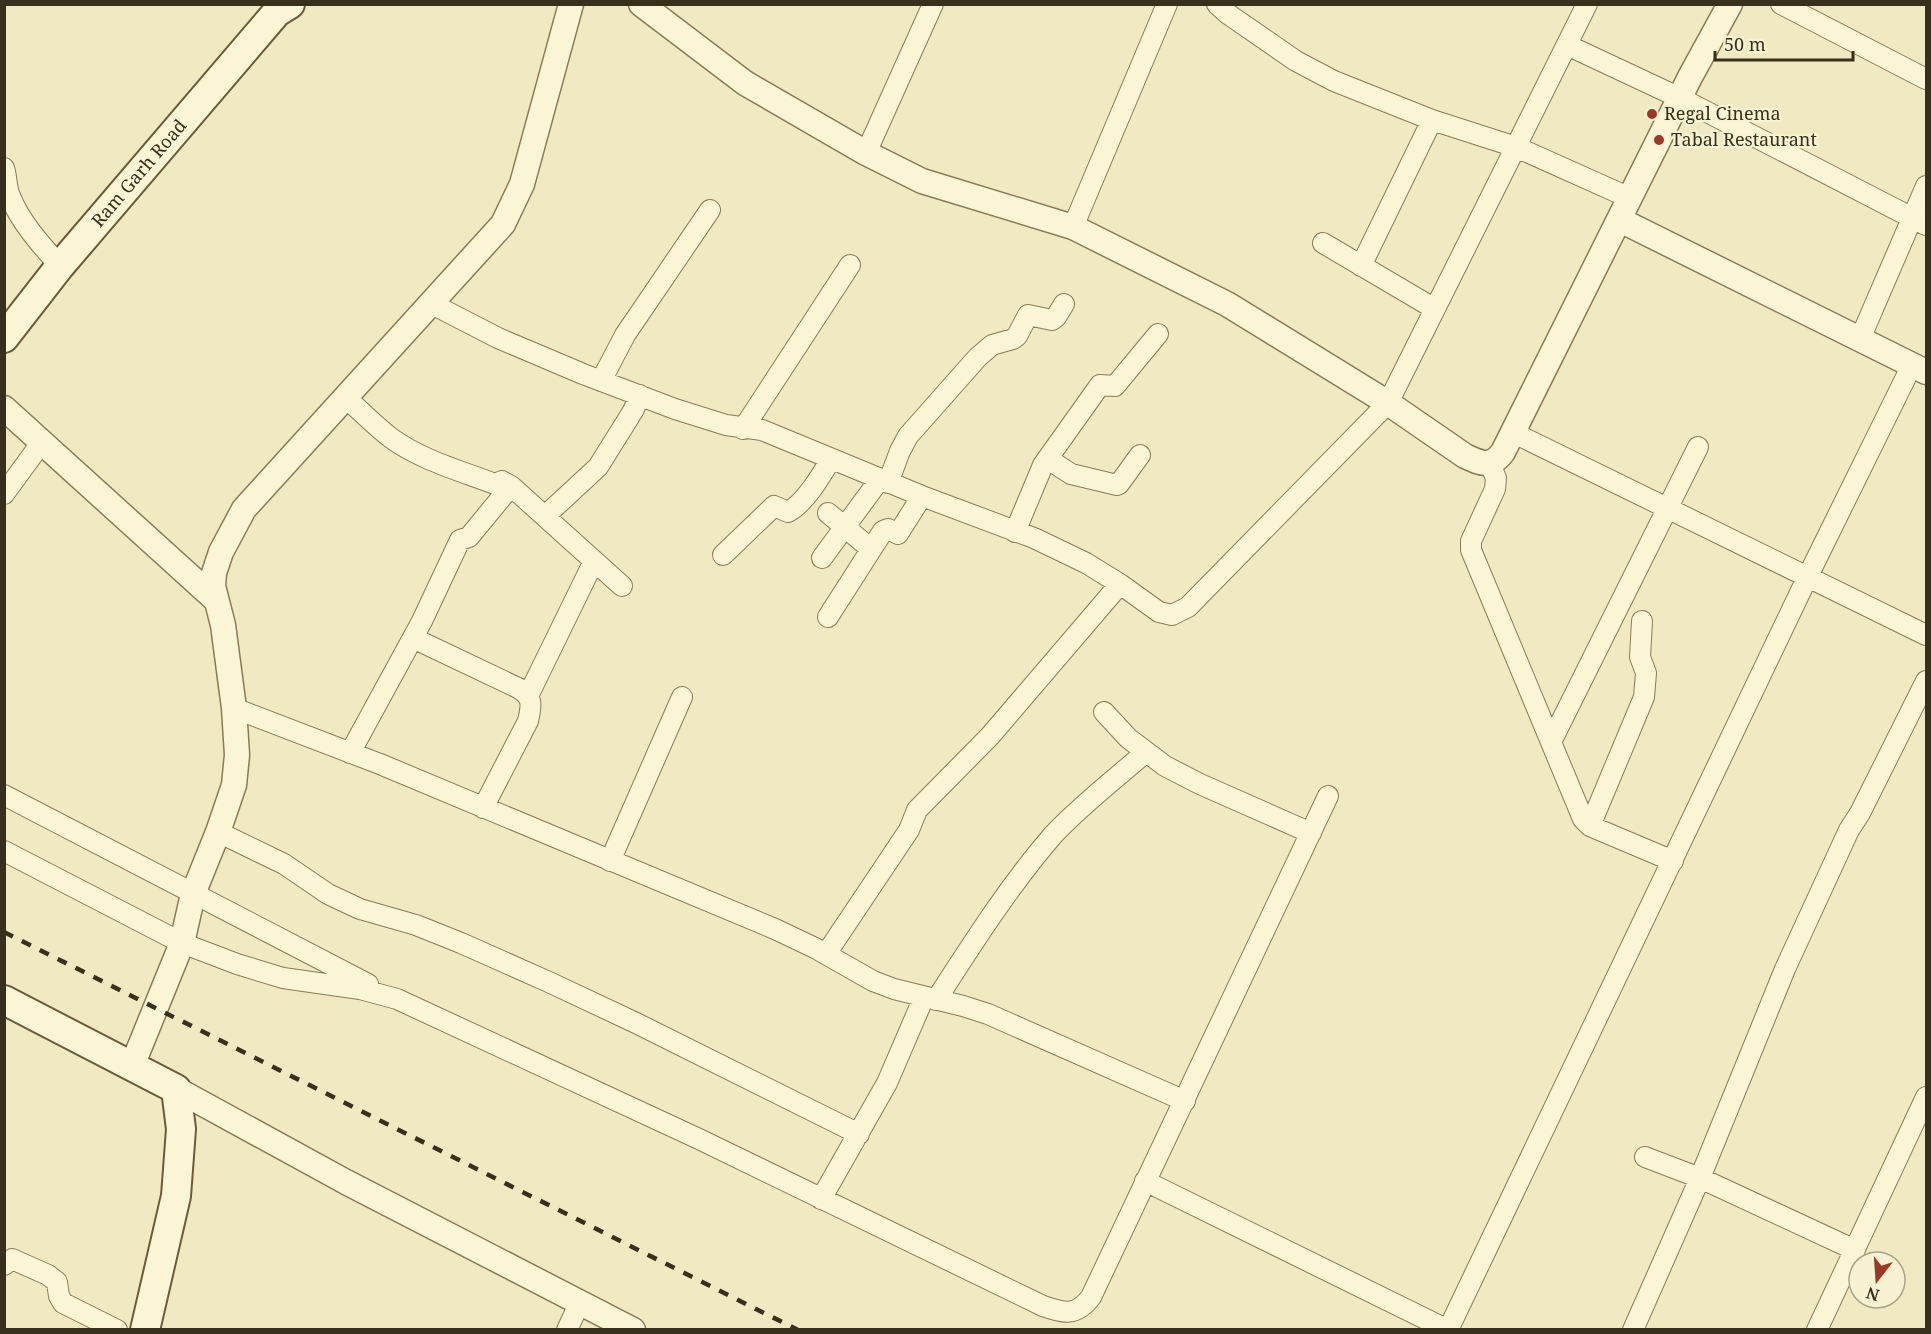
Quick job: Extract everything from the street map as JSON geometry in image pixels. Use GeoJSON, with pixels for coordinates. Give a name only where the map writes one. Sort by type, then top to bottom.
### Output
{"type":"FeatureCollection","features":[{"type":"Feature","properties":{"kind":"main road","name":"Ram Garh Road"},"geometry":{"type":"LineString","coordinates":[[4,338],[60,266],[282,7]]}},
{"type":"Feature","properties":{"kind":"main road"},"geometry":{"type":"LineString","coordinates":[[4,1000],[176,1089],[181,1129],[176,1196],[145,1329]]}},
{"type":"Feature","properties":{"kind":"street"},"geometry":{"type":"LineString","coordinates":[[132,1066],[182,943],[194,894],[234,784],[237,755],[234,708],[223,625],[213,586],[214,573],[221,552],[244,509],[503,224],[522,184],[571,4]]}},
{"type":"Feature","properties":{"kind":"street"},"geometry":{"type":"LineString","coordinates":[[641,4],[745,83],[866,153],[922,181],[1073,227],[1227,304],[1388,403],[1465,456],[1490,464],[1497,460],[1503,452],[1680,98],[1730,4]]}},
{"type":"Feature","properties":{"kind":"street"},"geometry":{"type":"LineString","coordinates":[[866,153],[933,4]]}},
{"type":"Feature","properties":{"kind":"street"},"geometry":{"type":"LineString","coordinates":[[1073,227],[1167,4]]}},
{"type":"Feature","properties":{"kind":"street"},"geometry":{"type":"LineString","coordinates":[[1217,4],[1296,61],[1334,81],[1432,120],[1516,147],[1630,198]]}},
{"type":"Feature","properties":{"kind":"street"},"geometry":{"type":"LineString","coordinates":[[432,304],[498,338],[601,381],[675,409],[743,429],[754,427],[884,481],[1034,538],[1086,563],[1159,612],[1172,615],[1188,608],[1388,403],[1587,4]]}},
{"type":"Feature","properties":{"kind":"street"},"geometry":{"type":"LineString","coordinates":[[1781,4],[1926,79]]}},
{"type":"Feature","properties":{"kind":"street"},"geometry":{"type":"LineString","coordinates":[[1567,45],[1680,98],[1919,222]]}},
{"type":"Feature","properties":{"kind":"street"},"geometry":{"type":"LineString","coordinates":[[1361,266],[1432,120]]}},
{"type":"Feature","properties":{"kind":"street"},"geometry":{"type":"LineString","coordinates":[[4,168],[7,187],[14,204],[41,245],[60,266]]}},
{"type":"Feature","properties":{"kind":"street"},"geometry":{"type":"LineString","coordinates":[[1860,339],[1919,222],[1926,186]]}},
{"type":"Feature","properties":{"kind":"street"},"geometry":{"type":"LineString","coordinates":[[601,381],[624,335],[710,210]]}},
{"type":"Feature","properties":{"kind":"street"},"geometry":{"type":"LineString","coordinates":[[1145,1181],[1448,1329],[1807,578],[1919,368],[1620,220]]}},
{"type":"Feature","properties":{"kind":"street"},"geometry":{"type":"LineString","coordinates":[[1323,243],[1435,309]]}},
{"type":"Feature","properties":{"kind":"street"},"geometry":{"type":"LineString","coordinates":[[743,429],[850,265]]}},
{"type":"Feature","properties":{"kind":"street"},"geometry":{"type":"LineString","coordinates":[[822,558],[844,527],[884,481],[908,436],[978,357],[992,345],[1017,336],[1028,315],[1052,320],[1064,303]]}},
{"type":"Feature","properties":{"kind":"street"},"geometry":{"type":"LineString","coordinates":[[1015,532],[1048,459],[1100,385],[1115,386],[1158,334]]}},
{"type":"Feature","properties":{"kind":"street"},"geometry":{"type":"LineString","coordinates":[[545,516],[598,467],[633,411],[640,395]]}},
{"type":"Feature","properties":{"kind":"street"},"geometry":{"type":"LineString","coordinates":[[345,397],[391,438],[407,448],[495,484],[502,481],[511,486],[622,586]]}},
{"type":"Feature","properties":{"kind":"street"},"geometry":{"type":"LineString","coordinates":[[4,408],[216,600]]}},
{"type":"Feature","properties":{"kind":"street"},"geometry":{"type":"LineString","coordinates":[[1512,432],[1926,635]]}},
{"type":"Feature","properties":{"kind":"street"},"geometry":{"type":"LineString","coordinates":[[4,494],[42,442]]}},
{"type":"Feature","properties":{"kind":"street"},"geometry":{"type":"LineString","coordinates":[[1551,742],[1698,447]]}},
{"type":"Feature","properties":{"kind":"street"},"geometry":{"type":"LineString","coordinates":[[1048,459],[1071,474],[1117,485],[1140,455]]}},
{"type":"Feature","properties":{"kind":"street"},"geometry":{"type":"LineString","coordinates":[[723,555],[774,506],[790,511],[814,487],[831,459]]}},
{"type":"Feature","properties":{"kind":"street"},"geometry":{"type":"LineString","coordinates":[[1490,464],[1496,478],[1495,489],[1471,541],[1471,550],[1583,819],[1590,826],[1672,861]]}},
{"type":"Feature","properties":{"kind":"street"},"geometry":{"type":"LineString","coordinates":[[350,753],[413,638],[460,540],[469,537],[511,486]]}},
{"type":"Feature","properties":{"kind":"street"},"geometry":{"type":"LineString","coordinates":[[828,617],[884,530],[899,533],[922,496]]}},
{"type":"Feature","properties":{"kind":"street"},"geometry":{"type":"LineString","coordinates":[[828,513],[871,549]]}},
{"type":"Feature","properties":{"kind":"street"},"geometry":{"type":"LineString","coordinates":[[528,696],[594,561]]}},
{"type":"Feature","properties":{"kind":"street"},"geometry":{"type":"LineString","coordinates":[[826,954],[909,830],[917,810],[990,736],[1120,584]]}},
{"type":"Feature","properties":{"kind":"street"},"geometry":{"type":"LineString","coordinates":[[1590,826],[1644,697],[1646,673],[1640,657],[1642,621]]}},
{"type":"Feature","properties":{"kind":"street"},"geometry":{"type":"LineString","coordinates":[[413,638],[518,688],[528,696],[531,705],[528,721],[483,808]]}},
{"type":"Feature","properties":{"kind":"street"},"geometry":{"type":"LineString","coordinates":[[1634,1329],[1700,1178],[1785,969],[1849,830],[1860,813],[1926,681]]}},
{"type":"Feature","properties":{"kind":"street"},"geometry":{"type":"LineString","coordinates":[[610,861],[682,697]]}},
{"type":"Feature","properties":{"kind":"street"},"geometry":{"type":"LineString","coordinates":[[234,708],[350,753],[775,930],[826,954],[873,981],[963,1005],[1014,1024],[1185,1101]]}},
{"type":"Feature","properties":{"kind":"street"},"geometry":{"type":"LineString","coordinates":[[1104,712],[1128,738],[1179,774],[1311,833]]}},
{"type":"Feature","properties":{"kind":"street"},"geometry":{"type":"LineString","coordinates":[[821,1198],[887,1083],[930,998],[1029,865],[1070,818],[1146,752]]}},
{"type":"Feature","properties":{"kind":"street"},"geometry":{"type":"LineString","coordinates":[[4,795],[398,999],[699,1139],[1043,1306],[1066,1312],[1080,1308],[1091,1297],[1328,796]]}},
{"type":"Feature","properties":{"kind":"street"},"geometry":{"type":"LineString","coordinates":[[218,832],[284,864],[328,894],[360,909],[425,929],[551,983],[859,1134]]}},
{"type":"Feature","properties":{"kind":"street"},"geometry":{"type":"LineString","coordinates":[[4,851],[182,943],[237,964],[283,978],[360,989],[398,999]]}},
{"type":"Feature","properties":{"kind":"street"},"geometry":{"type":"LineString","coordinates":[[176,1089],[346,1182],[633,1329]]}},
{"type":"Feature","properties":{"kind":"street"},"geometry":{"type":"LineString","coordinates":[[1645,1157],[1700,1178],[1855,1250],[1926,1097]]}},
{"type":"Feature","properties":{"kind":"street"},"geometry":{"type":"LineString","coordinates":[[4,1265],[12,1259],[48,1275],[57,1282],[59,1296],[63,1303],[117,1329]]}},
{"type":"Feature","properties":{"kind":"street"},"geometry":{"type":"LineString","coordinates":[[1817,1329],[1847,1267]]}},
{"type":"Feature","properties":{"kind":"street"},"geometry":{"type":"LineString","coordinates":[[567,1329],[580,1302]]}},
{"type":"Feature","properties":{"kind":"railway"},"geometry":{"type":"LineString","coordinates":[[4,932],[798,1330]]}},
{"type":"Feature","properties":{"kind":"place","name":"Regal Cinema"},"geometry":{"type":"Point","coordinates":[1652,114]}},
{"type":"Feature","properties":{"kind":"place","name":"Tabal Restaurant"},"geometry":{"type":"Point","coordinates":[1659,140]}}]}
